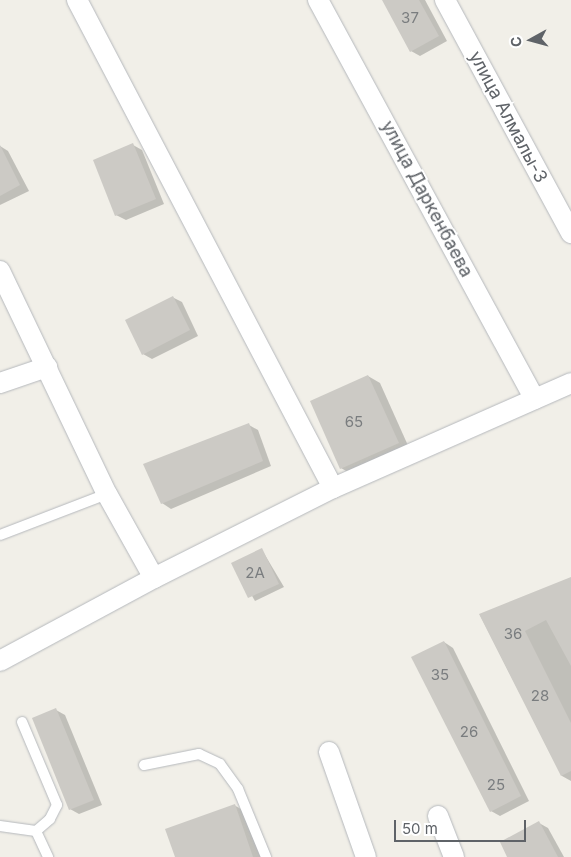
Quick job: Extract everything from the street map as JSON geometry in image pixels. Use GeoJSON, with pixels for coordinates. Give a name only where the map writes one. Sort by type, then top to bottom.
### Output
{"type":"FeatureCollection","features":[{"type":"Feature","properties":{"kind":"street"},"geometry":{"type":"LineString","coordinates":[[77,0],[333,488]]}},
{"type":"Feature","properties":{"kind":"street","name":"улица Даркенбаева"},"geometry":{"type":"LineString","coordinates":[[318,0],[535,399]]}},
{"type":"Feature","properties":{"kind":"street","name":"улица Алмалы-3"},"geometry":{"type":"LineString","coordinates":[[445,0],[571,233]]}},
{"type":"Feature","properties":{"kind":"street"},"geometry":{"type":"LineString","coordinates":[[0,271],[107,494],[154,578]]}},
{"type":"Feature","properties":{"kind":"street"},"geometry":{"type":"LineString","coordinates":[[0,383],[47,367]]}},
{"type":"Feature","properties":{"kind":"street"},"geometry":{"type":"LineString","coordinates":[[0,661],[154,578],[333,488],[571,383]]}},
{"type":"Feature","properties":{"kind":"street"},"geometry":{"type":"LineString","coordinates":[[329,752],[366,857]]}},
{"type":"Feature","properties":{"kind":"street"},"geometry":{"type":"LineString","coordinates":[[438,816],[454,857]]}},
{"type":"Feature","properties":{"kind":"lane"},"geometry":{"type":"LineString","coordinates":[[0,535],[107,494]]}},
{"type":"Feature","properties":{"kind":"lane"},"geometry":{"type":"LineString","coordinates":[[0,826],[36,831],[50,819],[57,805],[22,722]]}},
{"type":"Feature","properties":{"kind":"lane"},"geometry":{"type":"LineString","coordinates":[[144,765],[199,754],[220,764],[238,789],[266,857]]}},
{"type":"Feature","properties":{"kind":"lane"},"geometry":{"type":"LineString","coordinates":[[36,831],[48,857]]}},
{"type":"Feature","properties":{"kind":"building"},"geometry":{"type":"Polygon","coordinates":[[[382,0],[419,0],[439,36],[410,52],[382,0]]]}},
{"type":"Feature","properties":{"kind":"building"},"geometry":{"type":"Polygon","coordinates":[[[133,143],[156,199],[115,216],[93,160],[133,143]]]}},
{"type":"Feature","properties":{"kind":"building"},"geometry":{"type":"Polygon","coordinates":[[[0,145],[20,185],[0,196],[0,145]]]}},
{"type":"Feature","properties":{"kind":"building"},"geometry":{"type":"Polygon","coordinates":[[[173,296],[190,330],[142,355],[125,320],[173,296]]]}},
{"type":"Feature","properties":{"kind":"building"},"geometry":{"type":"Polygon","coordinates":[[[368,375],[399,443],[340,469],[310,401],[368,375]]]}},
{"type":"Feature","properties":{"kind":"building"},"geometry":{"type":"Polygon","coordinates":[[[249,423],[263,461],[161,504],[143,464],[249,423]]]}},
{"type":"Feature","properties":{"kind":"building"},"geometry":{"type":"Polygon","coordinates":[[[262,548],[279,584],[248,598],[231,563],[262,548]]]}},
{"type":"Feature","properties":{"kind":"building"},"geometry":{"type":"Polygon","coordinates":[[[571,577],[571,666],[546,620],[525,631],[571,723],[571,771],[561,776],[479,614],[571,577]]]}},
{"type":"Feature","properties":{"kind":"building"},"geometry":{"type":"Polygon","coordinates":[[[444,641],[521,796],[490,812],[411,657],[444,641]]]}},
{"type":"Feature","properties":{"kind":"building"},"geometry":{"type":"Polygon","coordinates":[[[56,708],[94,800],[69,810],[32,718],[56,708]]]}},
{"type":"Feature","properties":{"kind":"building"},"geometry":{"type":"Polygon","coordinates":[[[235,804],[253,857],[175,857],[165,829],[235,804]]]}},
{"type":"Feature","properties":{"kind":"building"},"geometry":{"type":"Polygon","coordinates":[[[539,821],[558,857],[507,857],[500,842],[539,821]]]}}]}
